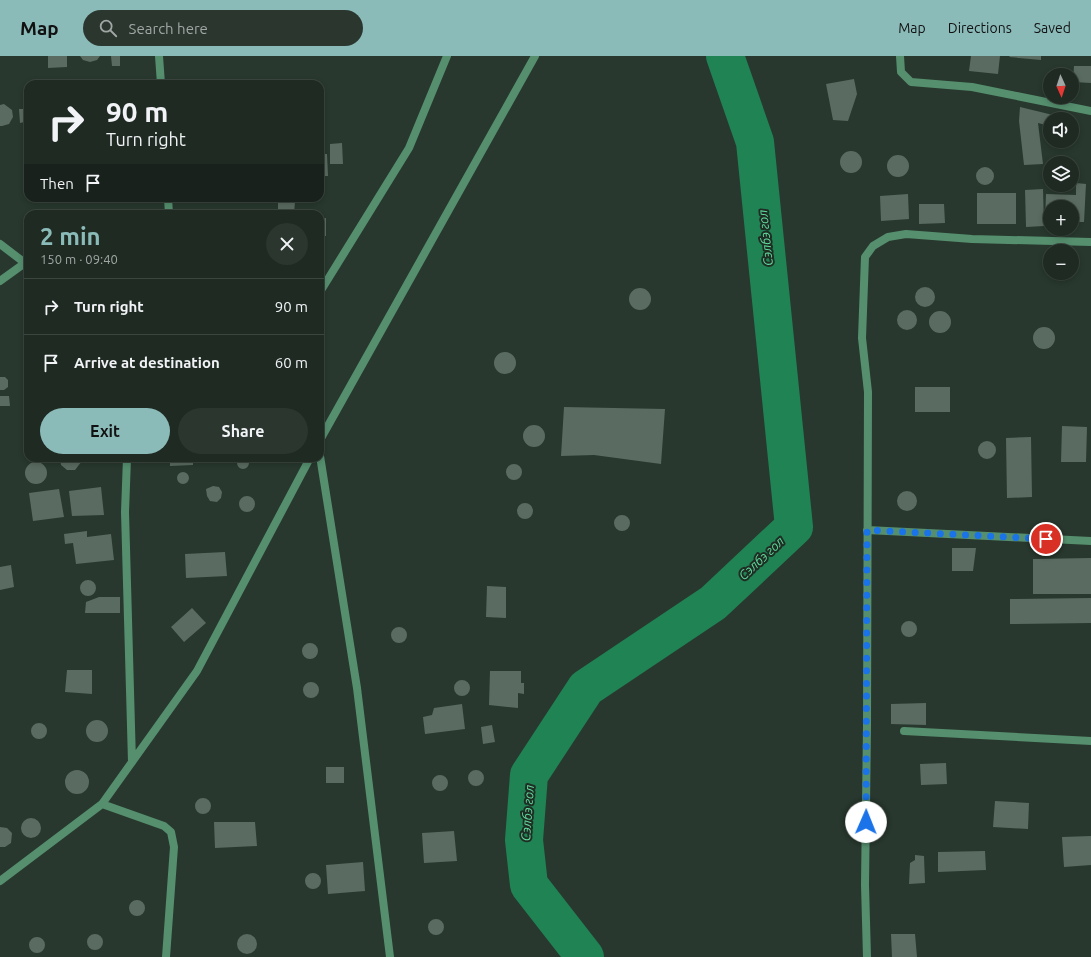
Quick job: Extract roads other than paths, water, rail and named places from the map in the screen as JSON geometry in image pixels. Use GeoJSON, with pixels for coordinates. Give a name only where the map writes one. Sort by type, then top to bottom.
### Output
{"type":"FeatureCollection","features":[{"type":"Feature","properties":{"kind":"street"},"geometry":{"type":"LineString","coordinates":[[159,56],[161,80]]}},
{"type":"Feature","properties":{"kind":"street"},"geometry":{"type":"LineString","coordinates":[[324,286],[409,148],[447,56]]}},
{"type":"Feature","properties":{"kind":"street"},"geometry":{"type":"LineString","coordinates":[[324,433],[535,56]]}},
{"type":"Feature","properties":{"kind":"street"},"geometry":{"type":"LineString","coordinates":[[900,56],[900,72],[911,82],[972,87],[1091,111]]}},
{"type":"Feature","properties":{"kind":"street"},"geometry":{"type":"LineString","coordinates":[[867,957],[865,885],[868,392],[862,338],[865,257],[873,246],[888,237],[906,234],[972,239],[1091,242]]}},
{"type":"Feature","properties":{"kind":"street"},"geometry":{"type":"LineString","coordinates":[[0,244],[24,262]]}},
{"type":"Feature","properties":{"kind":"street"},"geometry":{"type":"LineString","coordinates":[[0,281],[24,264]]}},
{"type":"Feature","properties":{"kind":"street"},"geometry":{"type":"LineString","coordinates":[[127,462],[126,512],[132,762]]}},
{"type":"Feature","properties":{"kind":"street"},"geometry":{"type":"LineString","coordinates":[[0,881],[102,804],[197,671],[308,462]]}},
{"type":"Feature","properties":{"kind":"street"},"geometry":{"type":"LineString","coordinates":[[321,462],[357,688],[390,957]]}},
{"type":"Feature","properties":{"kind":"street"},"geometry":{"type":"LineString","coordinates":[[867,530],[1091,541]]}},
{"type":"Feature","properties":{"kind":"street"},"geometry":{"type":"LineString","coordinates":[[904,731],[1091,741]]}},
{"type":"Feature","properties":{"kind":"street"},"geometry":{"type":"LineString","coordinates":[[102,804],[164,826],[171,832],[174,847],[166,957]]}},
{"type":"Feature","properties":{"kind":"waterway","name":"Сэлбэ гол"},"geometry":{"type":"LineString","coordinates":[[585,957],[529,885],[524,840],[529,775],[586,688],[713,603],[794,527],[755,142],[725,56]]}}]}
